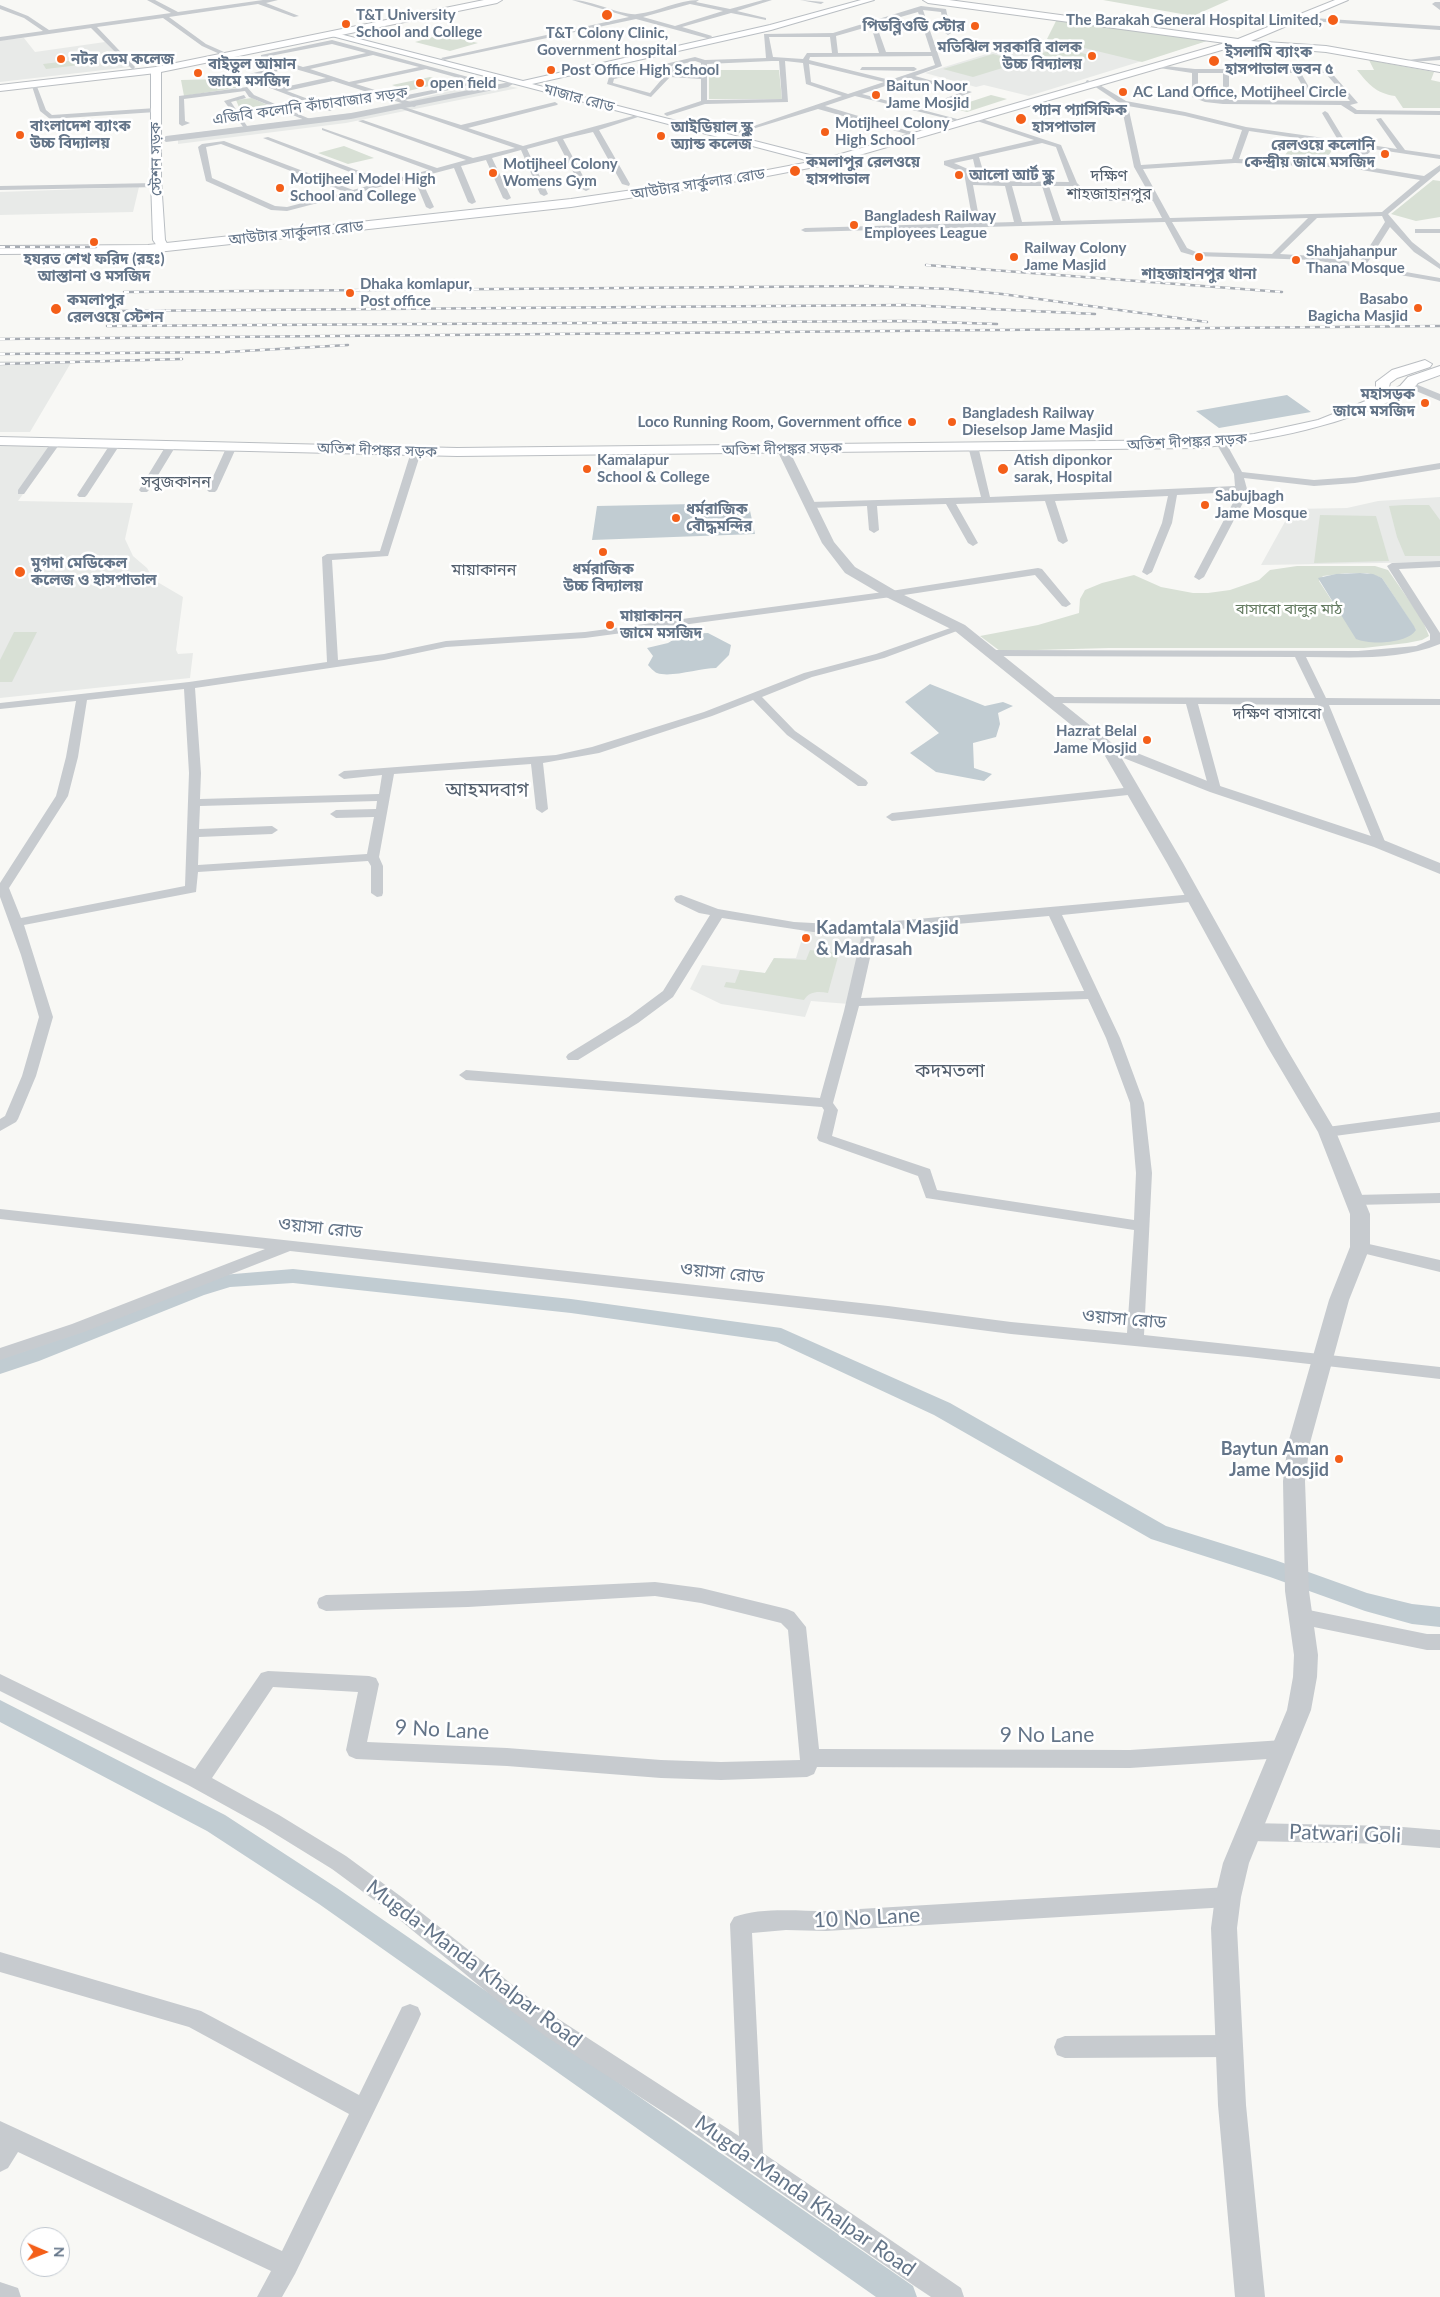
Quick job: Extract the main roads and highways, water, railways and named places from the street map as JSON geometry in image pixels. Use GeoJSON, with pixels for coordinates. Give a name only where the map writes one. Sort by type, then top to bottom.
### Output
{"type":"FeatureCollection","features":[{"type":"Feature","properties":{"kind":"main road"},"geometry":{"type":"LineString","coordinates":[[0,83],[157,67],[334,32],[477,0]]}},
{"type":"Feature","properties":{"kind":"main road"},"geometry":{"type":"LineString","coordinates":[[0,88],[157,67],[497,0]]}},
{"type":"Feature","properties":{"kind":"main road"},"geometry":{"type":"LineString","coordinates":[[520,82],[856,0]]}},
{"type":"Feature","properties":{"kind":"main road"},"geometry":{"type":"LineString","coordinates":[[520,82],[771,27],[870,0]]}},
{"type":"Feature","properties":{"kind":"main road"},"geometry":{"type":"LineString","coordinates":[[928,0],[1236,40],[1340,51],[1440,68]]}},
{"type":"Feature","properties":{"kind":"main road"},"geometry":{"type":"LineString","coordinates":[[953,0],[1236,40],[1331,46],[1411,60],[1440,68]]}},
{"type":"Feature","properties":{"kind":"main road","name":"আউটার সার্কুলার রোড"},"geometry":{"type":"LineString","coordinates":[[827,159],[955,120],[1156,67],[1297,19],[1343,0]]}},
{"type":"Feature","properties":{"kind":"main road"},"geometry":{"type":"LineString","coordinates":[[1314,12],[1326,1]]}},
{"type":"Feature","properties":{"kind":"main road","name":"আউটার সার্কুলার রোড"},"geometry":{"type":"LineString","coordinates":[[0,250],[121,250],[167,243],[572,203],[717,182],[827,159],[976,119],[1236,40],[1285,17],[1326,1]]}},
{"type":"Feature","properties":{"kind":"main road","name":"মাজার রোড"},"geometry":{"type":"LineString","coordinates":[[334,32],[389,50],[827,159]]}},
{"type":"Feature","properties":{"kind":"main road","name":"মাজার রোড"},"geometry":{"type":"LineString","coordinates":[[334,32],[444,58],[520,82],[667,114],[827,159]]}},
{"type":"Feature","properties":{"kind":"main road","name":"স্টেশন সড়ক"},"geometry":{"type":"LineString","coordinates":[[156,182],[167,175],[156,110],[157,67]]}},
{"type":"Feature","properties":{"kind":"main road","name":"স্টেশন সড়ক"},"geometry":{"type":"LineString","coordinates":[[157,67],[161,140],[156,182],[167,243]]}},
{"type":"Feature","properties":{"kind":"main road","name":"আউটার সার্কুলার রোড"},"geometry":{"type":"LineString","coordinates":[[0,243],[167,243]]}},
{"type":"Feature","properties":{"kind":"main road"},"geometry":{"type":"LineString","coordinates":[[1440,360],[1398,372],[1382,382],[1402,386],[1440,370]]}},
{"type":"Feature","properties":{"kind":"main road"},"geometry":{"type":"LineString","coordinates":[[1402,386],[1413,373],[1440,364]]}},
{"type":"Feature","properties":{"kind":"main road","name":"অতিশ দীপঙ্কর সড়ক"},"geometry":{"type":"LineString","coordinates":[[0,435],[185,436],[433,445],[1161,445],[1218,439],[1309,418],[1402,386],[1440,378]]}},
{"type":"Feature","properties":{"kind":"main road","name":"অতিশ দীপঙ্কর সড়ক"},"geometry":{"type":"LineString","coordinates":[[0,441],[172,444],[416,452],[1218,439],[1263,437],[1322,423],[1339,418],[1402,386]]}},
{"type":"Feature","properties":{"kind":"waterway"},"geometry":{"type":"LineString","coordinates":[[0,1366],[32,1356],[197,1290],[229,1280],[293,1276],[571,1306],[781,1335],[942,1409],[1159,1533],[1275,1569],[1365,1602],[1412,1614],[1440,1617]]}},
{"type":"Feature","properties":{"kind":"waterway"},"geometry":{"type":"LineString","coordinates":[[0,1710],[216,1823],[328,1896],[902,2297]]}},
{"type":"Feature","properties":{"kind":"railway"},"geometry":{"type":"LineString","coordinates":[[0,247],[96,247]]}},
{"type":"Feature","properties":{"kind":"railway"},"geometry":{"type":"LineString","coordinates":[[926,265],[1282,292]]}},
{"type":"Feature","properties":{"kind":"railway"},"geometry":{"type":"LineString","coordinates":[[124,292],[869,286],[950,289],[1002,294],[1207,322]]}},
{"type":"Feature","properties":{"kind":"railway"},"geometry":{"type":"LineString","coordinates":[[116,311],[906,305],[1095,314]]}},
{"type":"Feature","properties":{"kind":"railway"},"geometry":{"type":"LineString","coordinates":[[107,326],[905,321],[997,324]]}},
{"type":"Feature","properties":{"kind":"railway"},"geometry":{"type":"LineString","coordinates":[[0,339],[1440,326]]}},
{"type":"Feature","properties":{"kind":"railway"},"geometry":{"type":"LineString","coordinates":[[0,354],[226,352],[348,345]]}},
{"type":"Feature","properties":{"kind":"railway"},"geometry":{"type":"LineString","coordinates":[[0,364],[182,359]]}},
{"type":"Feature","properties":{"kind":"place","name":"T&T Colony Clinic, Government hospital"},"geometry":{"type":"Point","coordinates":[607,15]}},
{"type":"Feature","properties":{"kind":"place","name":"The Barakah General Hospital Limited,"},"geometry":{"type":"Point","coordinates":[1333,20]}},
{"type":"Feature","properties":{"kind":"place","name":"T&T University School and College"},"geometry":{"type":"Point","coordinates":[346,24]}},
{"type":"Feature","properties":{"kind":"place","name":"পিডব্লিওডি স্টোর"},"geometry":{"type":"Point","coordinates":[975,26]}},
{"type":"Feature","properties":{"kind":"place","name":"মতিঝিল সরকারি বালক উচ্চ বিদ্যালয়"},"geometry":{"type":"Point","coordinates":[1092,56]}},
{"type":"Feature","properties":{"kind":"place","name":"নটর ডেম কলেজ"},"geometry":{"type":"Point","coordinates":[61,59]}},
{"type":"Feature","properties":{"kind":"place","name":"ইসলামি ব্যাংক হাসপাতাল ভবন ৫"},"geometry":{"type":"Point","coordinates":[1214,61]}},
{"type":"Feature","properties":{"kind":"place","name":"Post Office High School"},"geometry":{"type":"Point","coordinates":[551,70]}},
{"type":"Feature","properties":{"kind":"place","name":"বাইতুল আমান জামে মসজিদ"},"geometry":{"type":"Point","coordinates":[198,73]}},
{"type":"Feature","properties":{"kind":"place","name":"open field"},"geometry":{"type":"Point","coordinates":[420,83]}},
{"type":"Feature","properties":{"kind":"place","name":"AC Land Office, Motijheel Circle"},"geometry":{"type":"Point","coordinates":[1123,92]}},
{"type":"Feature","properties":{"kind":"place","name":"Baitun Noor Jame Mosjid"},"geometry":{"type":"Point","coordinates":[876,95]}},
{"type":"Feature","properties":{"kind":"place","name":"প্যান প্যাসিফিক হাসপাতাল"},"geometry":{"type":"Point","coordinates":[1021,119]}},
{"type":"Feature","properties":{"kind":"place","name":"Motijheel Colony High School"},"geometry":{"type":"Point","coordinates":[825,132]}},
{"type":"Feature","properties":{"kind":"place","name":"বাংলাদেশ ব্যাংক উচ্চ বিদ্যালয়"},"geometry":{"type":"Point","coordinates":[20,135]}},
{"type":"Feature","properties":{"kind":"place","name":"আইডিয়াল স্কুল অ্যান্ড কলেজ"},"geometry":{"type":"Point","coordinates":[661,136]}},
{"type":"Feature","properties":{"kind":"place","name":"রেলওয়ে কলোনি কেন্দ্রীয় জামে মসজিদ"},"geometry":{"type":"Point","coordinates":[1385,154]}},
{"type":"Feature","properties":{"kind":"place","name":"কমলাপুর রেলওয়ে হাসপাতাল"},"geometry":{"type":"Point","coordinates":[795,171]}},
{"type":"Feature","properties":{"kind":"place","name":"Motijheel Colony Womens Gym"},"geometry":{"type":"Point","coordinates":[493,173]}},
{"type":"Feature","properties":{"kind":"place","name":"আলো আর্ট স্কুল"},"geometry":{"type":"Point","coordinates":[959,175]}},
{"type":"Feature","properties":{"kind":"place","name":"Motijheel Model High School and College"},"geometry":{"type":"Point","coordinates":[280,188]}},
{"type":"Feature","properties":{"kind":"place","name":"Bangladesh Railway Employees League"},"geometry":{"type":"Point","coordinates":[854,225]}},
{"type":"Feature","properties":{"kind":"place","name":"হযরত শেখ ফরিদ (রহঃ) আস্তানা ও মসজিদ"},"geometry":{"type":"Point","coordinates":[94,242]}},
{"type":"Feature","properties":{"kind":"place","name":"Railway Colony Jame Masjid"},"geometry":{"type":"Point","coordinates":[1014,257]}},
{"type":"Feature","properties":{"kind":"place","name":"শাহজাহানপুর থানা"},"geometry":{"type":"Point","coordinates":[1199,257]}},
{"type":"Feature","properties":{"kind":"place","name":"Shahjahanpur Thana Mosque"},"geometry":{"type":"Point","coordinates":[1296,260]}},
{"type":"Feature","properties":{"kind":"place","name":"Dhaka komlapur, Post office"},"geometry":{"type":"Point","coordinates":[350,293]}},
{"type":"Feature","properties":{"kind":"place","name":"Basabo Bagicha Masjid"},"geometry":{"type":"Point","coordinates":[1418,308]}},
{"type":"Feature","properties":{"kind":"place","name":"কমলাপুর রেলওয়ে স্টেশন"},"geometry":{"type":"Point","coordinates":[56,309]}},
{"type":"Feature","properties":{"kind":"place","name":"মহাসড়ক জামে মসজিদ"},"geometry":{"type":"Point","coordinates":[1425,403]}},
{"type":"Feature","properties":{"kind":"place","name":"Loco Running Room, Government office"},"geometry":{"type":"Point","coordinates":[912,422]}},
{"type":"Feature","properties":{"kind":"place","name":"Bangladesh Railway Dieselsop Jame Masjid"},"geometry":{"type":"Point","coordinates":[952,422]}},
{"type":"Feature","properties":{"kind":"place","name":"Kamalapur School & College"},"geometry":{"type":"Point","coordinates":[587,469]}},
{"type":"Feature","properties":{"kind":"place","name":"Atish diponkor sarak, Hospital"},"geometry":{"type":"Point","coordinates":[1003,469]}},
{"type":"Feature","properties":{"kind":"place","name":"Sabujbagh Jame Mosque"},"geometry":{"type":"Point","coordinates":[1205,505]}},
{"type":"Feature","properties":{"kind":"place","name":"ধর্মরাজিক বৌদ্ধমন্দির"},"geometry":{"type":"Point","coordinates":[676,518]}},
{"type":"Feature","properties":{"kind":"place","name":"ধর্মরাজিক উচ্চ বিদ্যালয়"},"geometry":{"type":"Point","coordinates":[603,552]}},
{"type":"Feature","properties":{"kind":"place","name":"মুগদা মেডিকেল কলেজ ও হাসপাতাল"},"geometry":{"type":"Point","coordinates":[20,572]}},
{"type":"Feature","properties":{"kind":"place","name":"মায়াকানন জামে মসজিদ"},"geometry":{"type":"Point","coordinates":[610,625]}},
{"type":"Feature","properties":{"kind":"place","name":"Hazrat Belal Jame Mosjid"},"geometry":{"type":"Point","coordinates":[1147,740]}},
{"type":"Feature","properties":{"kind":"place","name":"Kadamtala Masjid & Madrasah"},"geometry":{"type":"Point","coordinates":[806,938]}},
{"type":"Feature","properties":{"kind":"place","name":"Baytun Aman Jame Mosjid"},"geometry":{"type":"Point","coordinates":[1339,1459]}},
{"type":"Feature","properties":{"kind":"district","name":"দক্ষিণ শাহজাহানপুর"},"geometry":{"type":"Point","coordinates":[1109,185]}},
{"type":"Feature","properties":{"kind":"district","name":"সবুজকানন"},"geometry":{"type":"Point","coordinates":[176,482]}},
{"type":"Feature","properties":{"kind":"district","name":"মায়াকানন"},"geometry":{"type":"Point","coordinates":[484,570]}},
{"type":"Feature","properties":{"kind":"district","name":"দক্ষিণ বাসাবো"},"geometry":{"type":"Point","coordinates":[1277,714]}},
{"type":"Feature","properties":{"kind":"district","name":"আহমদবাগ"},"geometry":{"type":"Point","coordinates":[487,790]}},
{"type":"Feature","properties":{"kind":"district","name":"কদমতলা"},"geometry":{"type":"Point","coordinates":[950,1071]}},
{"type":"Feature","properties":{"kind":"park label","name":"বাসাবো বালুর মাঠ"},"geometry":{"type":"Point","coordinates":[1289,609]}}]}
